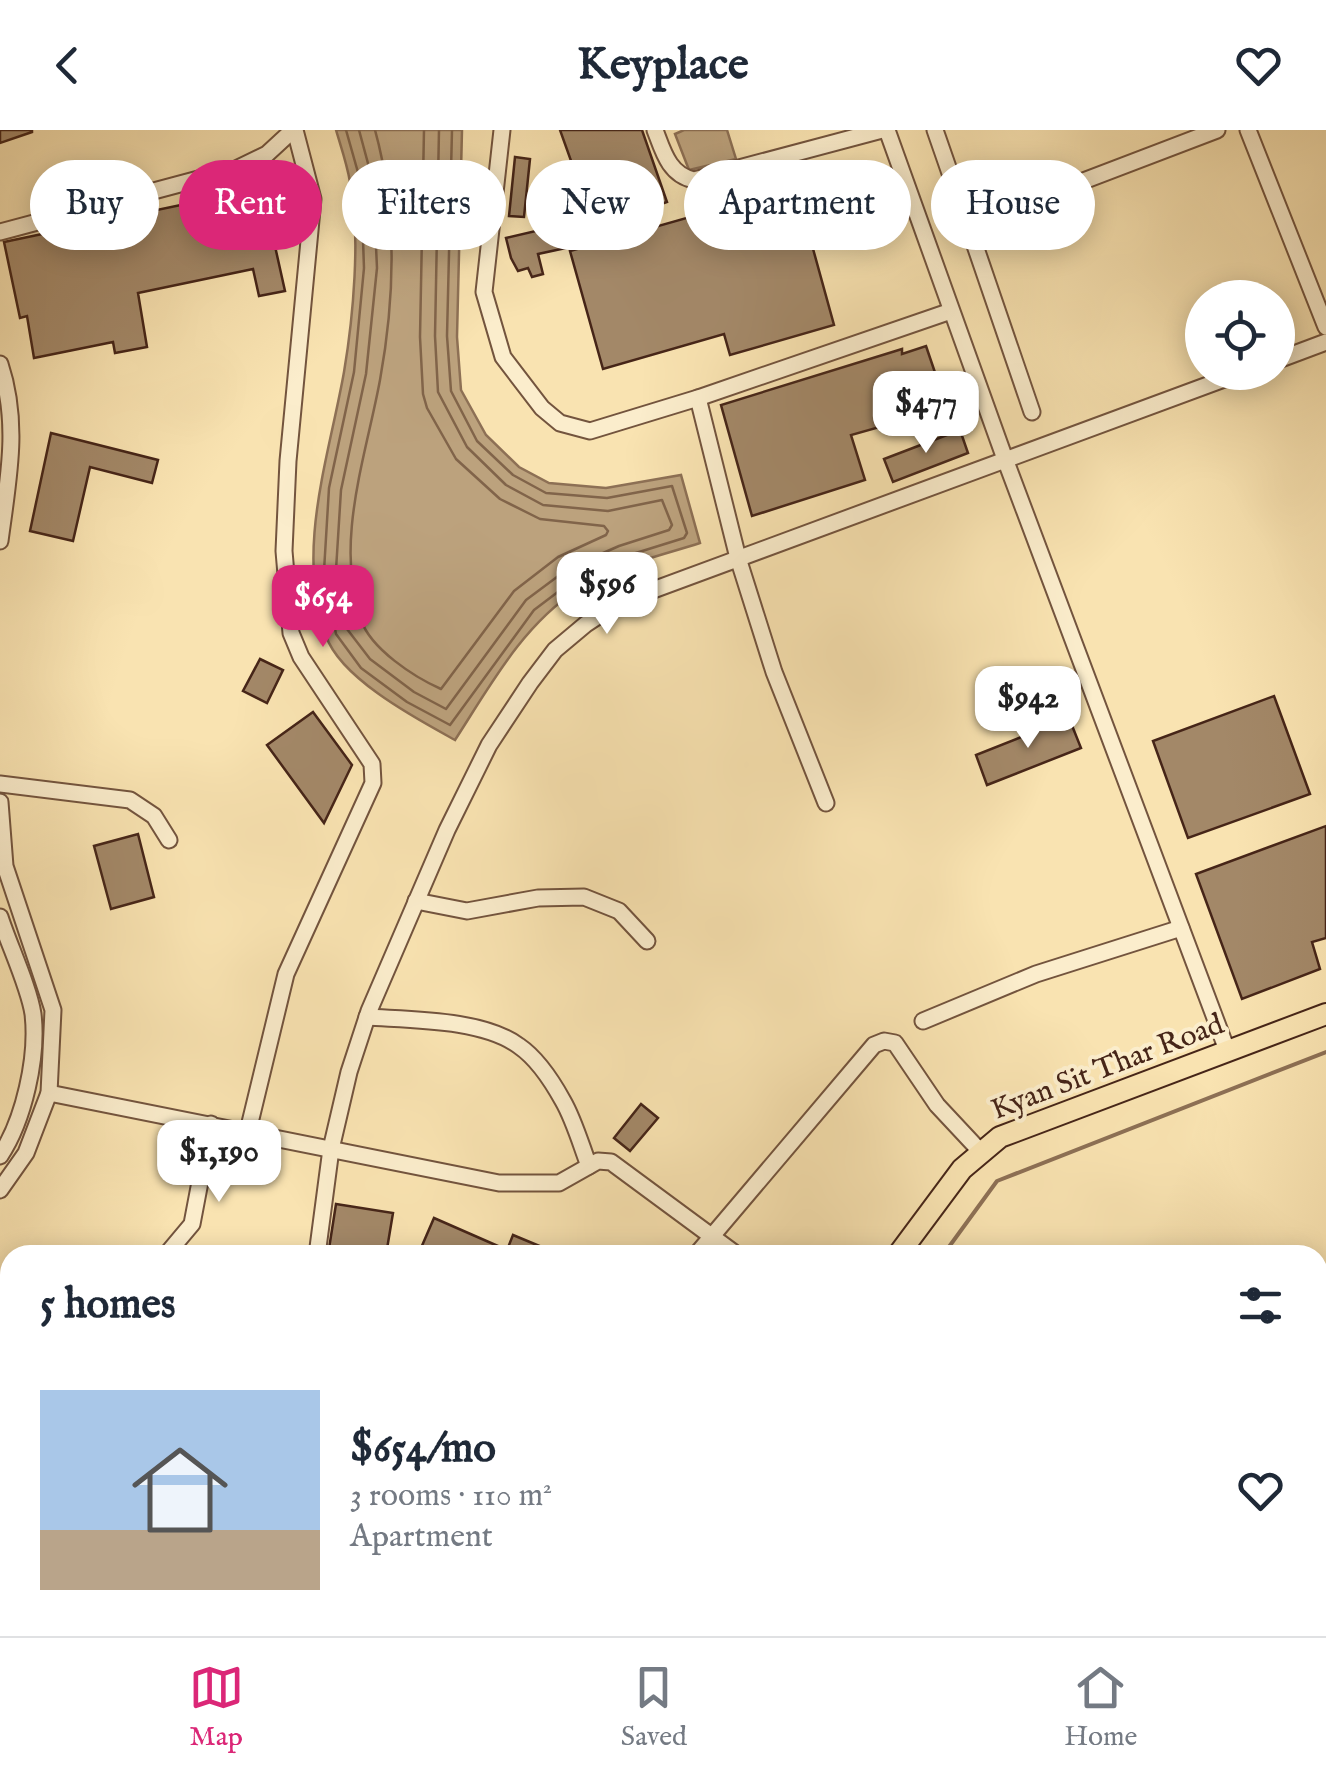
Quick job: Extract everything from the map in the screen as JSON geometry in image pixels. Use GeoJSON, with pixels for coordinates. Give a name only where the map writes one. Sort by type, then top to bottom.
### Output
{"type":"FeatureCollection","features":[{"type":"Feature","properties":{"kind":"main road","name":"Kyan Sit Thar Road"},"geometry":{"type":"LineString","coordinates":[[905,1245],[962,1169],[1000,1137],[1326,1014]]}},
{"type":"Feature","properties":{"kind":"street"},"geometry":{"type":"LineString","coordinates":[[0,232],[236,170],[267,154],[294,130],[313,198],[287,478],[284,550],[292,633],[300,657],[372,764],[373,783],[286,974],[248,1131]]}},
{"type":"Feature","properties":{"kind":"street"},"geometry":{"type":"LineString","coordinates":[[502,130],[484,292],[503,357],[542,408],[560,422],[590,431],[951,312]]}},
{"type":"Feature","properties":{"kind":"street"},"geometry":{"type":"LineString","coordinates":[[655,130],[673,169],[694,180],[884,130],[936,260],[1005,459],[1227,1050]]}},
{"type":"Feature","properties":{"kind":"street"},"geometry":{"type":"LineString","coordinates":[[935,130],[945,160]]}},
{"type":"Feature","properties":{"kind":"street"},"geometry":{"type":"LineString","coordinates":[[1095,177],[1218,130]]}},
{"type":"Feature","properties":{"kind":"street"},"geometry":{"type":"LineString","coordinates":[[1248,130],[1326,327]]}},
{"type":"Feature","properties":{"kind":"street"},"geometry":{"type":"LineString","coordinates":[[976,250],[1032,412]]}},
{"type":"Feature","properties":{"kind":"street"},"geometry":{"type":"LineString","coordinates":[[1295,354],[1326,342]]}},
{"type":"Feature","properties":{"kind":"street"},"geometry":{"type":"LineString","coordinates":[[0,364],[12,416],[0,541]]}},
{"type":"Feature","properties":{"kind":"street"},"geometry":{"type":"LineString","coordinates":[[318,1245],[332,1150],[349,1072],[367,1017],[489,744],[554,650],[618,604],[1194,390]]}},
{"type":"Feature","properties":{"kind":"street"},"geometry":{"type":"LineString","coordinates":[[698,398],[738,558],[774,672],[826,803]]}},
{"type":"Feature","properties":{"kind":"street"},"geometry":{"type":"LineString","coordinates":[[0,784],[130,800],[154,816],[169,840]]}},
{"type":"Feature","properties":{"kind":"street"},"geometry":{"type":"LineString","coordinates":[[0,802],[5,866],[53,1010],[50,1093],[26,1154],[0,1190]]}},
{"type":"Feature","properties":{"kind":"street"},"geometry":{"type":"LineString","coordinates":[[416,902],[467,911],[538,898],[584,897],[620,911],[647,941]]}},
{"type":"Feature","properties":{"kind":"street"},"geometry":{"type":"LineString","coordinates":[[0,918],[33,1013],[29,1089],[3,1147]]}},
{"type":"Feature","properties":{"kind":"street"},"geometry":{"type":"LineString","coordinates":[[922,1021],[1036,974],[1181,928]]}},
{"type":"Feature","properties":{"kind":"street"},"geometry":{"type":"LineString","coordinates":[[367,1017],[431,1021],[495,1033],[518,1045],[539,1064],[565,1103],[589,1166]]}},
{"type":"Feature","properties":{"kind":"street"},"geometry":{"type":"LineString","coordinates":[[703,1245],[874,1045],[884,1041],[895,1043],[937,1105],[980,1151]]}},
{"type":"Feature","properties":{"kind":"street"},"geometry":{"type":"LineString","coordinates":[[50,1093],[499,1183],[559,1183],[598,1162],[610,1162],[724,1245]]}},
{"type":"Feature","properties":{"kind":"street"},"geometry":{"type":"LineString","coordinates":[[174,1245],[192,1224],[211,1124]]}},
{"type":"Feature","properties":{"kind":"water"},"geometry":{"type":"Polygon","coordinates":[[[336,130],[462,130],[461,160],[344,160],[336,130]]]}},
{"type":"Feature","properties":{"kind":"water"},"geometry":{"type":"Polygon","coordinates":[[[684,130],[727,130],[736,159],[685,160],[675,134],[684,130]]]}},
{"type":"Feature","properties":{"kind":"water"},"geometry":{"type":"Polygon","coordinates":[[[355,250],[459,250],[457,337],[461,390],[486,435],[519,467],[549,483],[606,488],[681,475],[700,543],[605,574],[557,605],[508,658],[455,740],[382,696],[347,667],[326,636],[317,604],[314,538],[344,372],[355,250]]]}},
{"type":"Feature","properties":{"kind":"building"},"geometry":{"type":"Polygon","coordinates":[[[0,130],[32,130],[32,132],[0,143],[0,130]]]}},
{"type":"Feature","properties":{"kind":"building"},"geometry":{"type":"Polygon","coordinates":[[[560,130],[642,130],[652,160],[571,160],[560,130]]]}},
{"type":"Feature","properties":{"kind":"building"},"geometry":{"type":"Polygon","coordinates":[[[515,157],[530,159],[526,160],[524,217],[509,216],[515,157]]]}},
{"type":"Feature","properties":{"kind":"building"},"geometry":{"type":"Polygon","coordinates":[[[179,205],[179,250],[276,250],[285,291],[259,296],[253,269],[138,293],[147,347],[115,353],[113,342],[34,358],[27,316],[20,318],[4,242],[30,237],[30,250],[159,250],[159,210],[179,205]]]}},
{"type":"Feature","properties":{"kind":"building"},"geometry":{"type":"Polygon","coordinates":[[[684,219],[684,250],[813,250],[834,325],[730,355],[724,334],[603,369],[570,251],[664,250],[664,224],[684,219]]]}},
{"type":"Feature","properties":{"kind":"building"},"geometry":{"type":"Polygon","coordinates":[[[526,233],[526,250],[556,250],[538,254],[543,274],[532,277],[528,268],[518,271],[506,238],[526,233]]]}},
{"type":"Feature","properties":{"kind":"building"},"geometry":{"type":"Polygon","coordinates":[[[926,346],[947,408],[851,435],[865,480],[752,516],[721,405],[902,349],[902,354],[926,346]]]}},
{"type":"Feature","properties":{"kind":"building"},"geometry":{"type":"Polygon","coordinates":[[[960,430],[968,453],[893,482],[884,459],[960,430]]]}},
{"type":"Feature","properties":{"kind":"building"},"geometry":{"type":"Polygon","coordinates":[[[51,433],[158,460],[152,483],[90,467],[73,541],[30,531],[51,433]]]}},
{"type":"Feature","properties":{"kind":"building"},"geometry":{"type":"Polygon","coordinates":[[[260,659],[283,670],[267,703],[243,691],[260,659]]]}},
{"type":"Feature","properties":{"kind":"building"},"geometry":{"type":"Polygon","coordinates":[[[1274,696],[1310,794],[1188,838],[1153,741],[1274,696]]]}},
{"type":"Feature","properties":{"kind":"building"},"geometry":{"type":"Polygon","coordinates":[[[313,712],[352,765],[324,823],[267,745],[313,712]]]}},
{"type":"Feature","properties":{"kind":"building"},"geometry":{"type":"Polygon","coordinates":[[[1069,718],[1081,748],[987,785],[976,755],[1069,718]]]}},
{"type":"Feature","properties":{"kind":"building"},"geometry":{"type":"Polygon","coordinates":[[[1326,826],[1326,938],[1312,942],[1320,969],[1242,999],[1196,874],[1326,826]]]}},
{"type":"Feature","properties":{"kind":"building"},"geometry":{"type":"Polygon","coordinates":[[[138,834],[154,897],[111,909],[94,846],[138,834]]]}},
{"type":"Feature","properties":{"kind":"building"},"geometry":{"type":"Polygon","coordinates":[[[641,1104],[658,1118],[630,1151],[614,1138],[641,1104]]]}},
{"type":"Feature","properties":{"kind":"building"},"geometry":{"type":"Polygon","coordinates":[[[336,1204],[393,1213],[388,1245],[330,1245],[336,1204]]]}},
{"type":"Feature","properties":{"kind":"building"},"geometry":{"type":"Polygon","coordinates":[[[434,1218],[496,1245],[422,1245],[434,1218]]]}},
{"type":"Feature","properties":{"kind":"building"},"geometry":{"type":"Polygon","coordinates":[[[513,1235],[537,1245],[509,1245],[513,1235]]]}},
{"type":"Feature","properties":{"kind":"waterway"},"geometry":{"type":"LineString","coordinates":[[950,1245],[997,1181],[1326,1052]]}}]}
